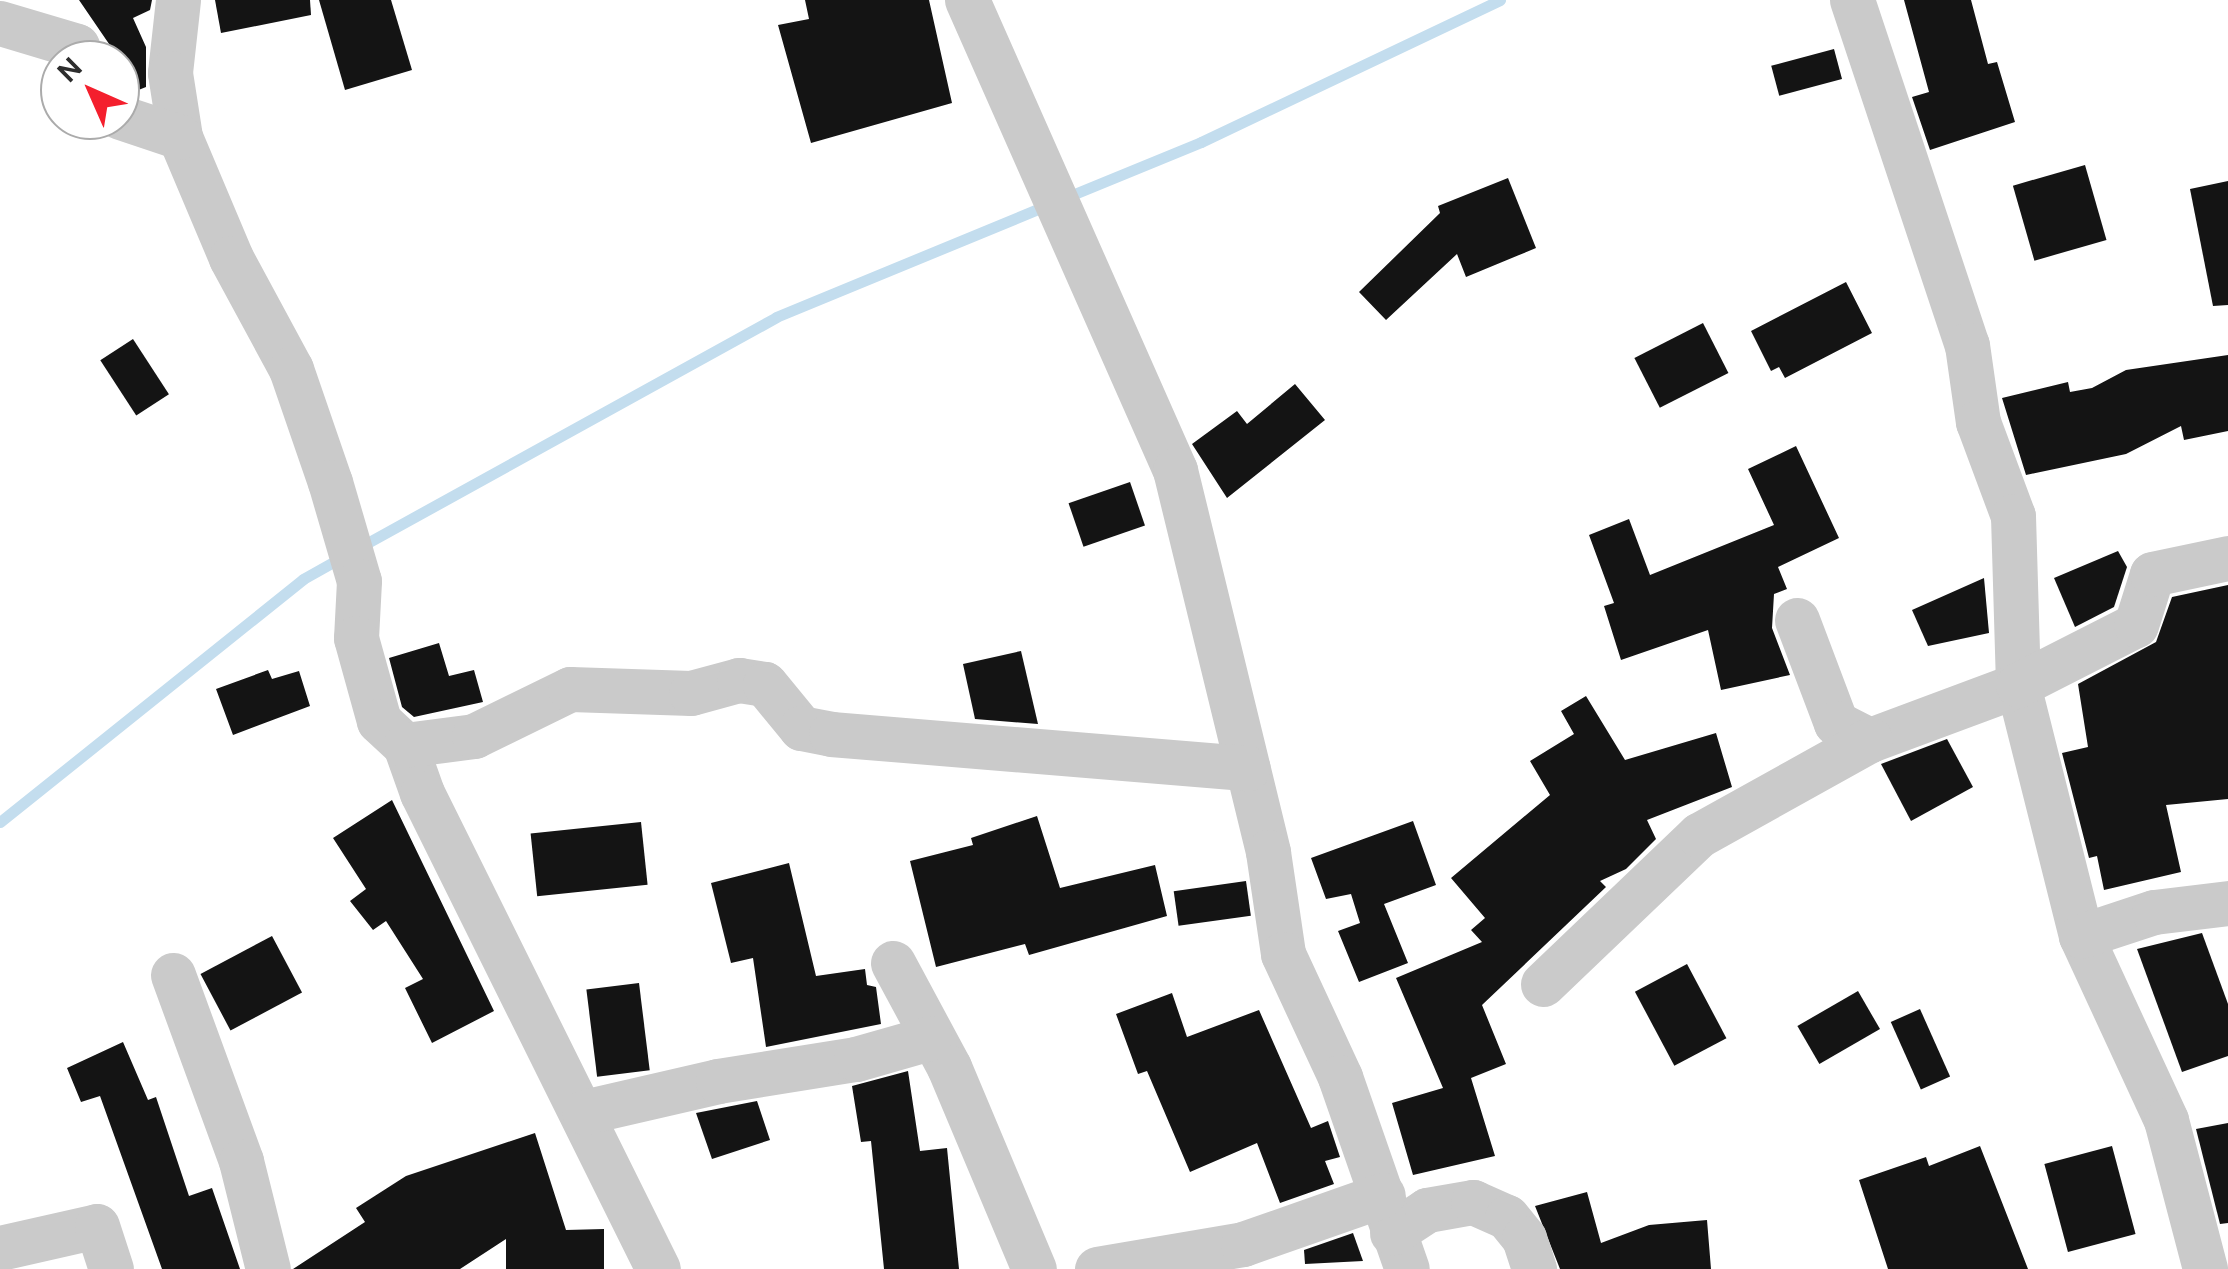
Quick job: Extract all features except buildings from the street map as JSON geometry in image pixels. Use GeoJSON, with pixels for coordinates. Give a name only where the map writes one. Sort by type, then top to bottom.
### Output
{"type":"FeatureCollection","features":[{"type":"Feature","properties":{"kind":"street"},"geometry":{"type":"LineString","coordinates":[[178,0],[170,73],[180,137],[231,258],[291,368],[359,581],[356,638],[379,721],[405,745],[422,793],[584,1112],[658,1269]]}},
{"type":"Feature","properties":{"kind":"street"},"geometry":{"type":"LineString","coordinates":[[967,0],[1175,470],[1248,768],[1284,954],[1340,1077],[1394,1232]]}},
{"type":"Feature","properties":{"kind":"street"},"geometry":{"type":"LineString","coordinates":[[1852,0],[1967,345],[1978,422],[2013,516],[2018,686],[2081,936],[2166,1120],[2204,1269]]}},
{"type":"Feature","properties":{"kind":"street"},"geometry":{"type":"LineString","coordinates":[[0,23],[56,40]]}},
{"type":"Feature","properties":{"kind":"street"},"geometry":{"type":"LineString","coordinates":[[140,124],[180,137]]}},
{"type":"Feature","properties":{"kind":"street"},"geometry":{"type":"LineString","coordinates":[[1543,984],[1699,834],[1870,740],[2018,686],[2136,625],[2152,574],[2228,558]]}},
{"type":"Feature","properties":{"kind":"street"},"geometry":{"type":"LineString","coordinates":[[1797,620],[1836,723],[1870,740]]}},
{"type":"Feature","properties":{"kind":"street"},"geometry":{"type":"LineString","coordinates":[[405,745],[474,736],[570,689],[690,692],[739,680],[764,684],[801,728],[831,734],[1248,768]]}},
{"type":"Feature","properties":{"kind":"street"},"geometry":{"type":"LineString","coordinates":[[2081,936],[2154,912],[2228,903]]}},
{"type":"Feature","properties":{"kind":"street"},"geometry":{"type":"LineString","coordinates":[[893,963],[929,1038],[948,1067],[1034,1269]]}},
{"type":"Feature","properties":{"kind":"street"},"geometry":{"type":"LineString","coordinates":[[174,975],[241,1161],[268,1269]]}},
{"type":"Feature","properties":{"kind":"street"},"geometry":{"type":"LineString","coordinates":[[584,1112],[718,1081],[856,1059],[929,1038]]}},
{"type":"Feature","properties":{"kind":"street"},"geometry":{"type":"LineString","coordinates":[[1097,1269],[1242,1244],[1394,1232],[1427,1210],[1473,1202],[1507,1217],[1524,1238],[1534,1269]]}},
{"type":"Feature","properties":{"kind":"street"},"geometry":{"type":"LineString","coordinates":[[0,1248],[97,1226],[111,1269]]}},
{"type":"Feature","properties":{"kind":"waterway"},"geometry":{"type":"LineString","coordinates":[[1067,197],[1201,142],[1500,0]]}},
{"type":"Feature","properties":{"kind":"waterway"},"geometry":{"type":"LineString","coordinates":[[360,547],[776,317],[1050,204]]}},
{"type":"Feature","properties":{"kind":"waterway"},"geometry":{"type":"LineString","coordinates":[[0,822],[303,579],[344,556]]}}]}
